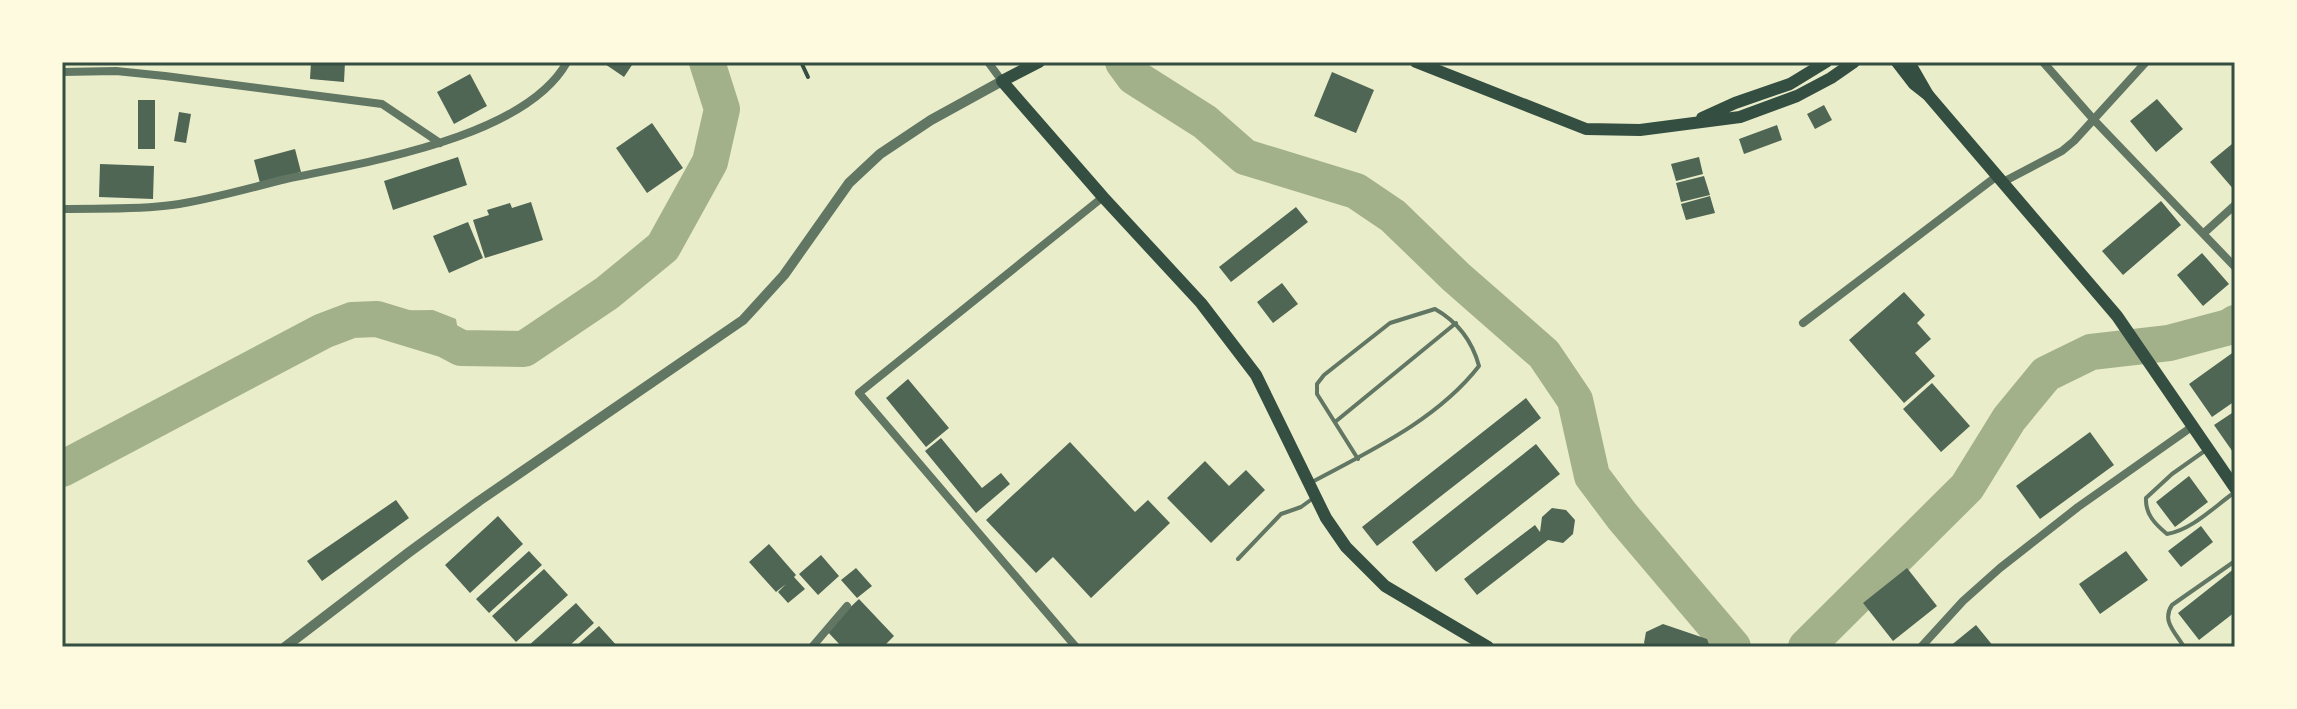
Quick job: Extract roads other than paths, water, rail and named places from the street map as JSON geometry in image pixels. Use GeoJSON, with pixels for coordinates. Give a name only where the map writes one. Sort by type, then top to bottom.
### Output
{"type":"FeatureCollection","features":[{"type":"Feature","properties":{"kind":"main road"},"geometry":{"type":"LineString","coordinates":[[1039,62],[1002,81],[1201,303],[1256,375],[1315,497],[1346,547],[1385,586],[1488,647]]}},
{"type":"Feature","properties":{"kind":"main road"},"geometry":{"type":"LineString","coordinates":[[1416,62],[1586,129],[1640,130],[1740,117],[1797,96],[1854,62]]}},
{"type":"Feature","properties":{"kind":"main road"},"geometry":{"type":"LineString","coordinates":[[1692,123],[1735,103],[1790,84],[1826,62]]}},
{"type":"Feature","properties":{"kind":"main road"},"geometry":{"type":"LineString","coordinates":[[1897,62],[1914,84],[1928,95]]}},
{"type":"Feature","properties":{"kind":"main road"},"geometry":{"type":"LineString","coordinates":[[1909,62],[1928,95],[2117,316],[2234,484]]}},
{"type":"Feature","properties":{"kind":"street"},"geometry":{"type":"LineString","coordinates":[[62,209],[172,205],[440,143],[524,105],[558,77],[567,62]]}},
{"type":"Feature","properties":{"kind":"street"},"geometry":{"type":"LineString","coordinates":[[285,647],[479,501],[743,320],[784,275],[849,183],[880,154],[931,120],[1002,81],[988,62]]}},
{"type":"Feature","properties":{"kind":"street"},"geometry":{"type":"LineString","coordinates":[[2043,62],[2094,120],[2235,267]]}},
{"type":"Feature","properties":{"kind":"street"},"geometry":{"type":"LineString","coordinates":[[1803,323],[2000,179],[2062,151],[2146,62]]}},
{"type":"Feature","properties":{"kind":"street"},"geometry":{"type":"LineString","coordinates":[[62,72],[116,71],[382,104],[440,143]]}},
{"type":"Feature","properties":{"kind":"street"},"geometry":{"type":"LineString","coordinates":[[1076,647],[859,393],[1103,197]]}},
{"type":"Feature","properties":{"kind":"street"},"geometry":{"type":"LineString","coordinates":[[2204,233],[2235,205]]}},
{"type":"Feature","properties":{"kind":"street"},"geometry":{"type":"LineString","coordinates":[[1921,647],[1963,601],[2000,568],[2078,507],[2193,426]]}},
{"type":"Feature","properties":{"kind":"street"},"geometry":{"type":"LineString","coordinates":[[812,647],[847,606]]}},
{"type":"Feature","properties":{"kind":"lane"},"geometry":{"type":"LineString","coordinates":[[1309,483],[1358,459],[1417,422],[1465,384],[1479,366],[1474,350],[1456,323],[1435,309],[1390,323],[1324,375],[1317,384],[1317,394],[1358,459]]}},
{"type":"Feature","properties":{"kind":"lane"},"geometry":{"type":"LineString","coordinates":[[1335,422],[1456,323]]}},
{"type":"Feature","properties":{"kind":"lane"},"geometry":{"type":"LineString","coordinates":[[2209,448],[2172,474],[2146,498],[2145,507],[2151,518],[2167,534],[2173,533],[2194,522],[2234,484]]}},
{"type":"Feature","properties":{"kind":"lane"},"geometry":{"type":"LineString","coordinates":[[1238,559],[1281,514],[1301,507],[1315,497]]}},
{"type":"Feature","properties":{"kind":"lane"},"geometry":{"type":"LineString","coordinates":[[2184,647],[2167,621],[2167,612],[2172,605],[2235,561]]}},
{"type":"Feature","properties":{"kind":"lane"},"geometry":{"type":"LineString","coordinates":[[2230,647],[2235,644]]}},
{"type":"Feature","properties":{"kind":"waterway"},"geometry":{"type":"LineString","coordinates":[[62,469],[323,331],[352,320],[377,319],[446,340],[461,348],[524,349],[607,293],[663,247],[710,162],[722,109],[707,62]]}},
{"type":"Feature","properties":{"kind":"waterway"},"geometry":{"type":"LineString","coordinates":[[1123,62],[1134,77],[1205,122],[1245,157],[1356,191],[1393,216],[1456,277],[1544,354],[1575,400],[1592,476],[1733,647]]}},
{"type":"Feature","properties":{"kind":"waterway"},"geometry":{"type":"LineString","coordinates":[[1806,647],[1967,487],[2009,419],[2046,374],[2091,352],[2169,343],[2235,323]]}}]}
